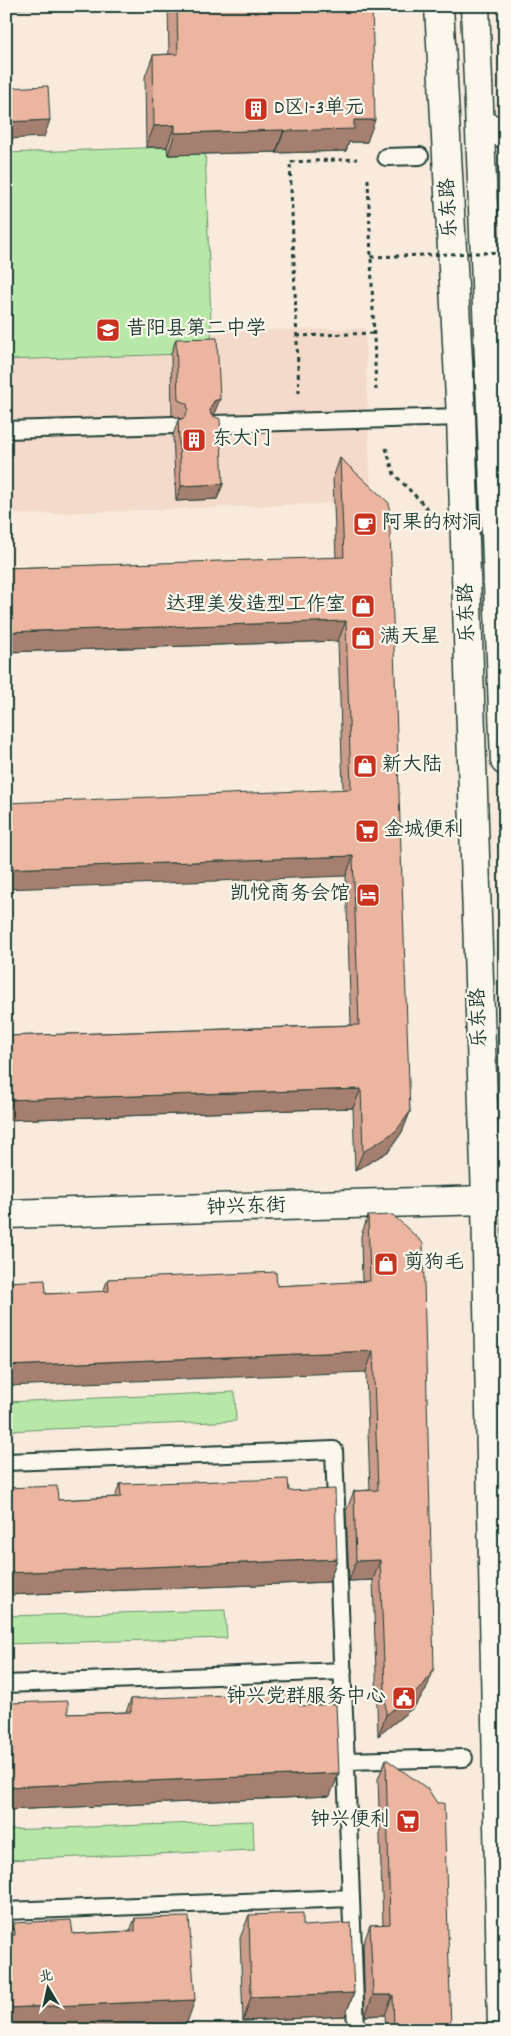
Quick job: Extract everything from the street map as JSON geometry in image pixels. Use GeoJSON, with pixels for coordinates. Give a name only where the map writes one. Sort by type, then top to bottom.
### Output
{"type":"FeatureCollection","features":[{"type":"Feature","properties":{"kind":"main road","name":"乐东路"},"geometry":{"type":"LineString","coordinates":[[439,6],[461,417],[486,1200],[502,2030]]}},
{"type":"Feature","properties":{"kind":"main road","name":"乐东路"},"geometry":{"type":"LineString","coordinates":[[475,6],[505,761]]}},
{"type":"Feature","properties":{"kind":"main road"},"geometry":{"type":"LineString","coordinates":[[480,124],[505,134]]}},
{"type":"Feature","properties":{"kind":"main road","name":"钟兴东街"},"geometry":{"type":"LineString","coordinates":[[6,1214],[486,1200]]}},
{"type":"Feature","properties":{"kind":"lane"},"geometry":{"type":"LineString","coordinates":[[386,158],[420,156]]}},
{"type":"Feature","properties":{"kind":"lane"},"geometry":{"type":"LineString","coordinates":[[214,424],[461,417]]}},
{"type":"Feature","properties":{"kind":"lane"},"geometry":{"type":"LineString","coordinates":[[6,430],[173,425]]}},
{"type":"Feature","properties":{"kind":"lane"},"geometry":{"type":"LineString","coordinates":[[6,1462],[334,1450],[356,2030]]}},
{"type":"Feature","properties":{"kind":"lane"},"geometry":{"type":"LineString","coordinates":[[6,1684],[343,1672]]}},
{"type":"Feature","properties":{"kind":"lane"},"geometry":{"type":"LineString","coordinates":[[346,1762],[464,1758]]}},
{"type":"Feature","properties":{"kind":"lane"},"geometry":{"type":"LineString","coordinates":[[6,1911],[351,1898]]}},
{"type":"Feature","properties":{"kind":"path"},"geometry":{"type":"LineString","coordinates":[[300,421],[290,162],[386,158]]}},
{"type":"Feature","properties":{"kind":"path"},"geometry":{"type":"LineString","coordinates":[[297,336],[374,333],[368,185]]}},
{"type":"Feature","properties":{"kind":"path"},"geometry":{"type":"LineString","coordinates":[[371,257],[505,252]]}},
{"type":"Feature","properties":{"kind":"shaded area","name":"昔阳县第二中学"},"geometry":{"type":"Polygon","coordinates":[[[205,146],[211,332],[365,328],[371,501],[334,498],[334,503],[6,515],[6,153],[167,147],[168,155],[194,154],[205,146]]]}},
{"type":"Feature","properties":{"kind":"green space"},"geometry":{"type":"Polygon","coordinates":[[[205,146],[212,353],[6,360],[6,153],[167,147],[168,155],[194,154],[205,146]]]}},
{"type":"Feature","properties":{"kind":"green space"},"geometry":{"type":"Polygon","coordinates":[[[235,1392],[236,1421],[6,1431],[6,1402],[235,1392]]]}},
{"type":"Feature","properties":{"kind":"green space"},"geometry":{"type":"Polygon","coordinates":[[[225,1610],[227,1638],[6,1644],[6,1616],[225,1610]]]}},
{"type":"Feature","properties":{"kind":"green space"},"geometry":{"type":"Polygon","coordinates":[[[253,1821],[254,1850],[6,1860],[6,1830],[253,1821]]]}},
{"type":"Feature","properties":{"kind":"building"},"geometry":{"type":"Polygon","coordinates":[[[177,6],[372,6],[375,120],[354,120],[354,129],[284,131],[175,133],[175,125],[154,126],[153,55],[178,54],[177,6]]]}},
{"type":"Feature","properties":{"kind":"building"},"geometry":{"type":"Polygon","coordinates":[[[48,86],[50,120],[6,122],[6,88],[48,86]]]}},
{"type":"Feature","properties":{"kind":"building","name":"东大门"},"geometry":{"type":"Polygon","coordinates":[[[217,338],[220,399],[214,401],[210,409],[211,415],[220,419],[223,484],[181,486],[178,420],[184,418],[188,410],[187,404],[178,400],[176,339],[217,338]]]}},
{"type":"Feature","properties":{"kind":"building"},"geometry":{"type":"Polygon","coordinates":[[[340,458],[389,503],[410,1112],[396,1131],[363,1152],[361,1089],[6,1100],[6,1036],[359,1025],[353,856],[6,869],[6,803],[351,789],[346,621],[6,632],[6,568],[344,557],[340,458]]]}},
{"type":"Feature","properties":{"kind":"building"},"geometry":{"type":"Polygon","coordinates":[[[393,1215],[423,1243],[434,1669],[422,1687],[386,1715],[380,1560],[356,1561],[354,1491],[378,1490],[373,1351],[6,1366],[6,1282],[45,1280],[46,1294],[109,1291],[108,1279],[276,1272],[277,1286],[370,1281],[368,1216],[393,1215]]]}},
{"type":"Feature","properties":{"kind":"building"},"geometry":{"type":"Polygon","coordinates":[[[288,1479],[289,1491],[335,1489],[337,1559],[6,1573],[6,1488],[57,1486],[58,1500],[121,1497],[120,1484],[288,1479]]]}},
{"type":"Feature","properties":{"kind":"building"},"geometry":{"type":"Polygon","coordinates":[[[299,1692],[299,1706],[336,1704],[339,1773],[6,1787],[6,1716],[11,1716],[10,1703],[68,1701],[68,1714],[131,1712],[131,1699],[299,1692]]]}},
{"type":"Feature","properties":{"kind":"building"},"geometry":{"type":"Polygon","coordinates":[[[386,1759],[428,1789],[437,1803],[444,1803],[451,2030],[394,2030],[393,1995],[373,1995],[370,1925],[390,1924],[386,1759]]]}},
{"type":"Feature","properties":{"kind":"building"},"geometry":{"type":"Polygon","coordinates":[[[303,1913],[303,1926],[351,1923],[354,1993],[251,1997],[249,1915],[303,1913]]]}},
{"type":"Feature","properties":{"kind":"building"},"geometry":{"type":"Polygon","coordinates":[[[189,1917],[195,2000],[6,2008],[6,1936],[15,1935],[14,1923],[71,1920],[73,1934],[135,1931],[135,1918],[189,1917]]]}},
{"type":"Feature","properties":{"kind":"place","name":"D区1-3单元"},"geometry":{"type":"Point","coordinates":[256,109]}},
{"type":"Feature","properties":{"kind":"place","name":"昔阳县第二中学"},"geometry":{"type":"Point","coordinates":[108,330]}},
{"type":"Feature","properties":{"kind":"place","name":"东大门"},"geometry":{"type":"Point","coordinates":[194,440]}},
{"type":"Feature","properties":{"kind":"place","name":"阿果的树洞"},"geometry":{"type":"Point","coordinates":[365,524]}},
{"type":"Feature","properties":{"kind":"place","name":"达理美发造型工作室"},"geometry":{"type":"Point","coordinates":[363,606]}},
{"type":"Feature","properties":{"kind":"place","name":"满天星"},"geometry":{"type":"Point","coordinates":[363,638]}},
{"type":"Feature","properties":{"kind":"place","name":"新大陆"},"geometry":{"type":"Point","coordinates":[365,766]}},
{"type":"Feature","properties":{"kind":"place","name":"金城便利"},"geometry":{"type":"Point","coordinates":[367,831]}},
{"type":"Feature","properties":{"kind":"place","name":"凯悦商务会馆"},"geometry":{"type":"Point","coordinates":[368,895]}},
{"type":"Feature","properties":{"kind":"place","name":"剪狗毛"},"geometry":{"type":"Point","coordinates":[386,1264]}},
{"type":"Feature","properties":{"kind":"place","name":"钟兴党群服务中心"},"geometry":{"type":"Point","coordinates":[404,1698]}},
{"type":"Feature","properties":{"kind":"place","name":"钟兴便利"},"geometry":{"type":"Point","coordinates":[408,1821]}}]}
